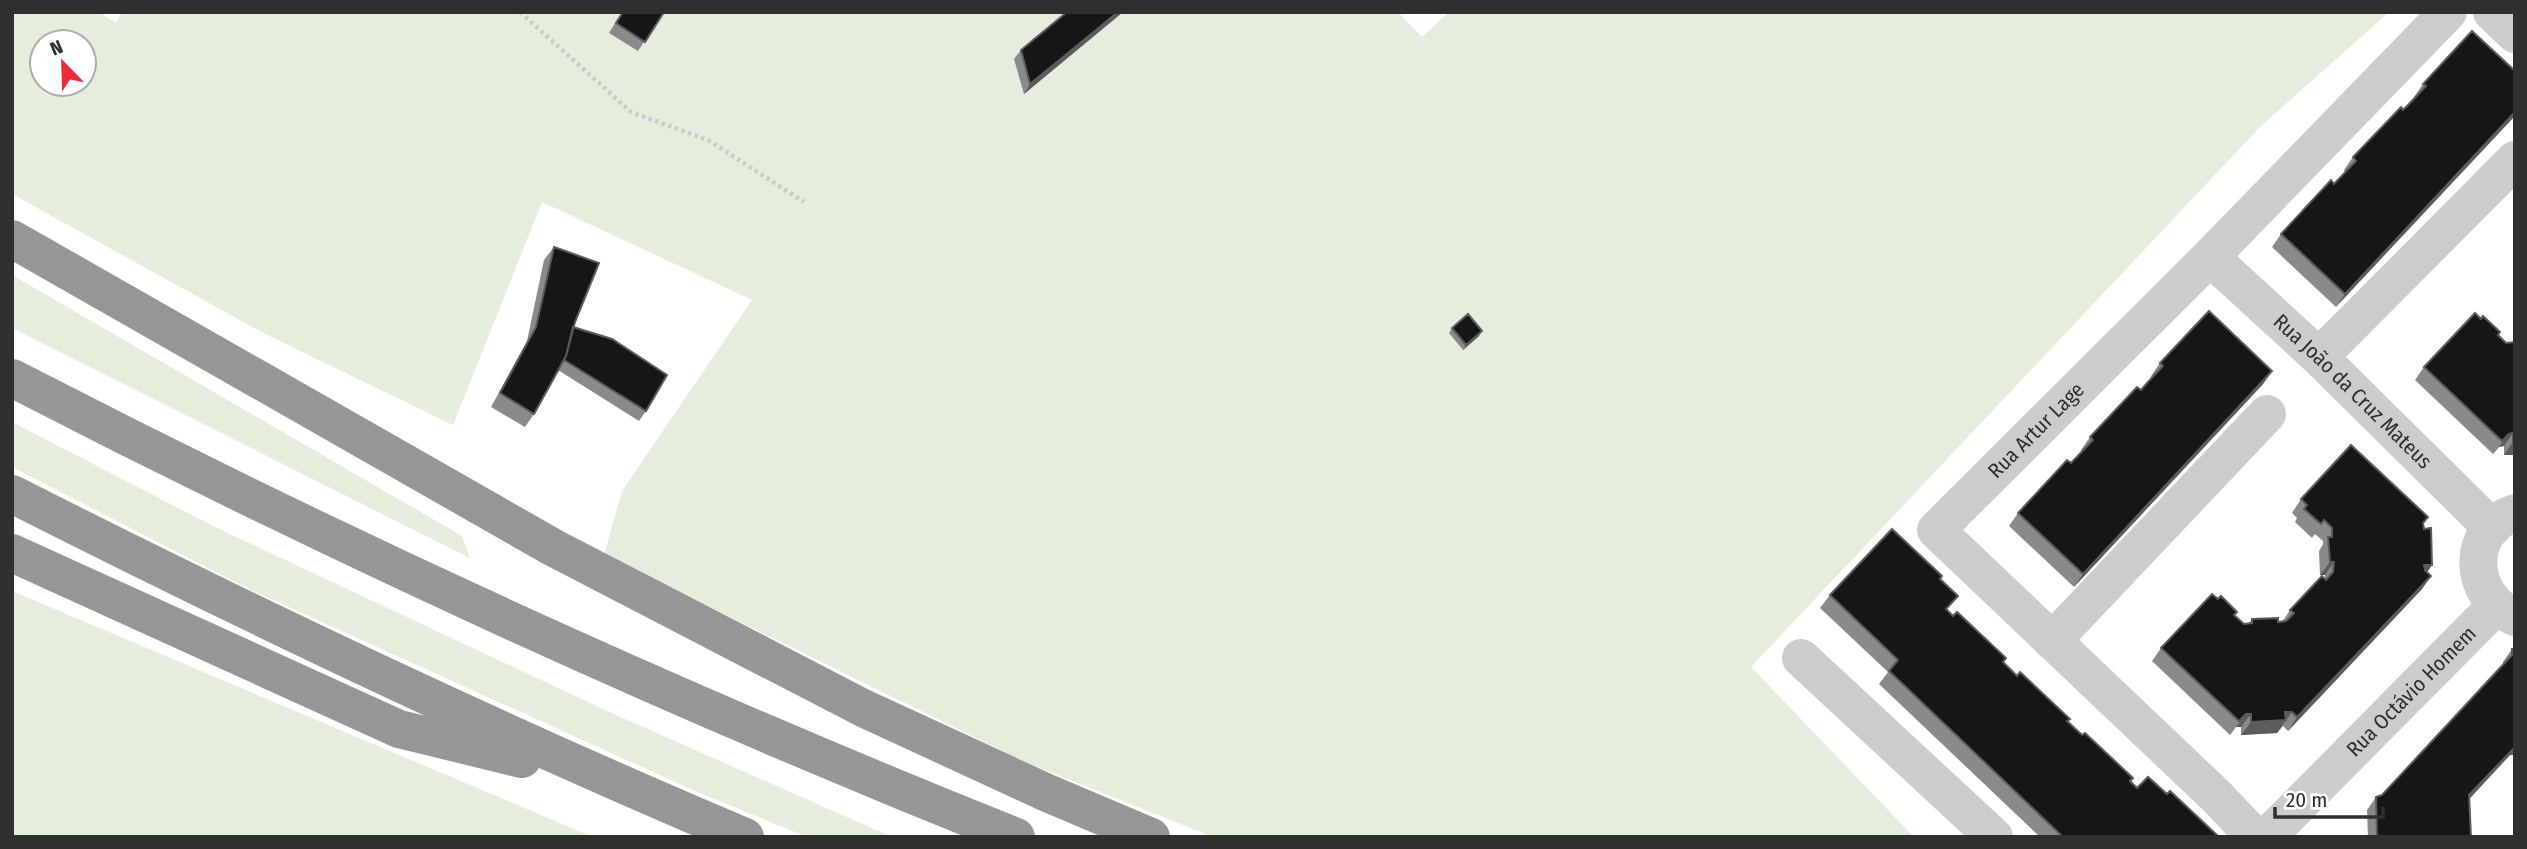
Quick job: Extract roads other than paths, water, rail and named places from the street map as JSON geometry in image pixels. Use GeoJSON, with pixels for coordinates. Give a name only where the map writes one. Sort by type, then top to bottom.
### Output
{"type":"FeatureCollection","features":[{"type":"Feature","properties":{"kind":"highway"},"geometry":{"type":"LineString","coordinates":[[12,239],[554,548],[863,708],[1045,792],[1151,837]]}},
{"type":"Feature","properties":{"kind":"highway"},"geometry":{"type":"LineString","coordinates":[[12,377],[173,461],[524,628],[669,692],[1016,837]]}},
{"type":"Feature","properties":{"kind":"highway"},"geometry":{"type":"LineString","coordinates":[[12,494],[390,680],[613,782],[745,837]]}},
{"type":"Feature","properties":{"kind":"highway"},"geometry":{"type":"LineString","coordinates":[[12,553],[399,729],[613,782]]}},
{"type":"Feature","properties":{"kind":"street","name":"Rua Artur Lage"},"geometry":{"type":"LineString","coordinates":[[2255,837],[2217,797],[1936,530],[2210,257],[2448,12]]}},
{"type":"Feature","properties":{"kind":"street"},"geometry":{"type":"LineString","coordinates":[[2492,12],[2515,34]]}},
{"type":"Feature","properties":{"kind":"street"},"geometry":{"type":"LineString","coordinates":[[2319,357],[2515,160]]}},
{"type":"Feature","properties":{"kind":"street","name":"Rua João da Cruz Mateus"},"geometry":{"type":"LineString","coordinates":[[2210,257],[2503,520]]}},
{"type":"Feature","properties":{"kind":"street"},"geometry":{"type":"LineString","coordinates":[[2052,641],[2267,414]]}},
{"type":"Feature","properties":{"kind":"street","name":"Rua Octávio Homem"},"geometry":{"type":"LineString","coordinates":[[2267,837],[2505,612],[2483,589],[2478,570],[2481,545],[2503,520]]}},
{"type":"Feature","properties":{"kind":"street"},"geometry":{"type":"LineString","coordinates":[[1801,659],[1994,837]]}}]}
